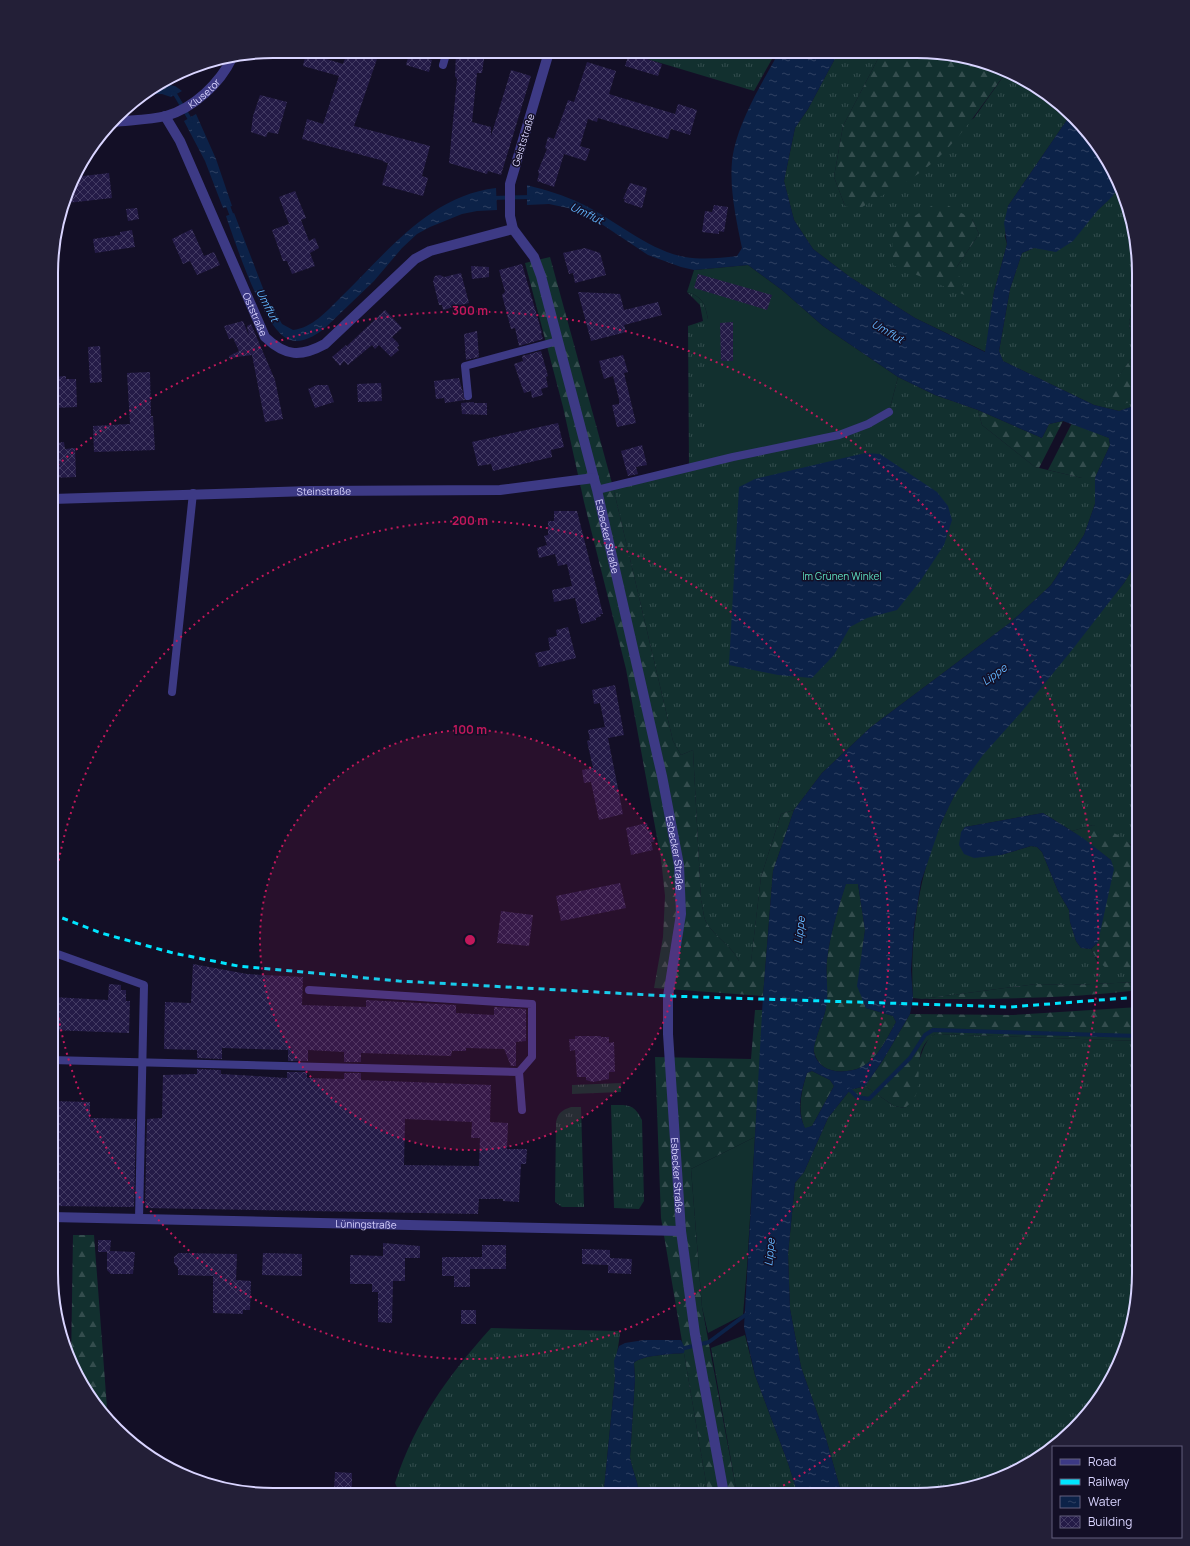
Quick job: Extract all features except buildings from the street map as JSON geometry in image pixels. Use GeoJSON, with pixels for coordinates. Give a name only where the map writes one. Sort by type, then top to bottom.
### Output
{"type":"FeatureCollection","features":[{"type":"Feature","properties":{"kind":"street","name":"Geiststraße"},"geometry":{"type":"LineString","coordinates":[[513,229],[510,216],[510,184],[547,58]]}},
{"type":"Feature","properties":{"kind":"street","name":"Klusetor"},"geometry":{"type":"LineString","coordinates":[[165,116],[176,113],[216,84],[226,72],[230,62]]}},
{"type":"Feature","properties":{"kind":"street"},"geometry":{"type":"LineString","coordinates":[[121,121],[165,116]]}},
{"type":"Feature","properties":{"kind":"street","name":"Oststraße"},"geometry":{"type":"LineString","coordinates":[[165,116],[180,141],[266,337],[274,346],[295,354],[309,352],[325,344],[415,259],[430,251],[513,229]]}},
{"type":"Feature","properties":{"kind":"street","name":"Esbecker Straße"},"geometry":{"type":"LineString","coordinates":[[513,229],[534,257],[541,276],[594,478],[662,776],[679,865],[681,914],[668,996],[668,1034],[681,1231],[698,1352],[723,1488]]}},
{"type":"Feature","properties":{"kind":"street","name":"Steinstraße"},"geometry":{"type":"LineString","coordinates":[[58,499],[193,493],[500,490],[594,478]]}},
{"type":"Feature","properties":{"kind":"street","name":"Lüningstraße"},"geometry":{"type":"LineString","coordinates":[[58,1217],[681,1231]]}},
{"type":"Feature","properties":{"kind":"lane"},"geometry":{"type":"LineString","coordinates":[[442,65],[445,58]]}},
{"type":"Feature","properties":{"kind":"lane"},"geometry":{"type":"LineString","coordinates":[[468,396],[465,366],[558,341]]}},
{"type":"Feature","properties":{"kind":"lane"},"geometry":{"type":"LineString","coordinates":[[597,490],[733,457],[839,435],[868,424],[888,412]]}},
{"type":"Feature","properties":{"kind":"lane"},"geometry":{"type":"LineString","coordinates":[[172,692],[193,493]]}},
{"type":"Feature","properties":{"kind":"lane"},"geometry":{"type":"LineString","coordinates":[[58,954],[144,985],[139,1219]]}},
{"type":"Feature","properties":{"kind":"lane"},"geometry":{"type":"LineString","coordinates":[[309,990],[532,1004],[532,1057],[519,1072],[522,1110]]}},
{"type":"Feature","properties":{"kind":"lane"},"geometry":{"type":"LineString","coordinates":[[58,1060],[519,1072]]}},
{"type":"Feature","properties":{"kind":"green space"},"geometry":{"type":"Polygon","coordinates":[[[644,58],[773,58],[754,91],[644,58]]]}},
{"type":"Feature","properties":{"kind":"green space"},"geometry":{"type":"Polygon","coordinates":[[[835,58],[878,58],[843,126],[834,177],[845,206],[974,118],[1003,76],[1037,94],[1067,119],[1008,206],[1005,237],[1007,244],[994,292],[986,352],[915,318],[850,277],[813,249],[794,220],[784,181],[795,128],[808,109],[835,58]],[[972,219],[956,268],[979,234],[972,219]]]}},
{"type":"Feature","properties":{"kind":"green space"},"geometry":{"type":"Polygon","coordinates":[[[878,58],[931,58],[959,62],[986,69],[1003,76],[967,126],[932,164],[918,174],[857,210],[845,206],[834,177],[843,126],[878,58]]]}},
{"type":"Feature","properties":{"kind":"green space"},"geometry":{"type":"Polygon","coordinates":[[[1116,191],[1125,217],[1132,259],[1132,313],[1129,321],[1132,357],[1102,401],[1131,402],[1132,400],[1132,407],[1119,411],[1094,405],[1003,361],[999,351],[1010,289],[1022,253],[1034,248],[1081,221],[1092,214],[1116,191]]]}},
{"type":"Feature","properties":{"kind":"green space"},"geometry":{"type":"Polygon","coordinates":[[[940,201],[972,219],[979,234],[956,268],[967,296],[893,265],[892,229],[940,201]]]}},
{"type":"Feature","properties":{"kind":"green space"},"geometry":{"type":"Polygon","coordinates":[[[550,257],[613,487],[673,741],[681,755],[693,750],[701,900],[704,917],[706,922],[732,950],[739,961],[751,961],[761,877],[781,814],[794,810],[773,871],[763,996],[654,988],[663,937],[665,896],[661,859],[626,669],[584,502],[563,407],[525,263],[550,257]]]}},
{"type":"Feature","properties":{"kind":"green space"},"geometry":{"type":"Polygon","coordinates":[[[748,265],[782,290],[823,326],[898,377],[889,412],[868,424],[708,464],[708,319],[706,309],[700,299],[697,296],[687,292],[694,270],[748,265]]]}},
{"type":"Feature","properties":{"kind":"green space","name":"Im Grünen Winkel"},"geometry":{"type":"Polygon","coordinates":[[[687,292],[697,296],[700,299],[706,309],[708,319],[708,464],[889,412],[898,377],[935,395],[978,410],[982,425],[1035,467],[1082,478],[1095,478],[1095,504],[1084,535],[1051,585],[1011,622],[871,727],[822,773],[794,810],[781,814],[761,877],[751,962],[739,961],[732,950],[714,932],[705,920],[701,900],[693,750],[681,755],[673,741],[613,487],[689,469],[688,326],[703,321],[700,305],[687,292]]]}},
{"type":"Feature","properties":{"kind":"green space"},"geometry":{"type":"Polygon","coordinates":[[[1132,313],[1132,347],[1129,321],[1132,313]]]}},
{"type":"Feature","properties":{"kind":"green space"},"geometry":{"type":"Polygon","coordinates":[[[1132,357],[1131,402],[1118,405],[1101,401],[1132,357]]]}},
{"type":"Feature","properties":{"kind":"green space"},"geometry":{"type":"Polygon","coordinates":[[[978,410],[1042,438],[1049,424],[1063,421],[1039,468],[1035,467],[982,425],[978,410]]]}},
{"type":"Feature","properties":{"kind":"green space"},"geometry":{"type":"Polygon","coordinates":[[[1072,423],[1109,438],[1110,445],[1095,478],[1082,478],[1048,470],[1072,423]]]}},
{"type":"Feature","properties":{"kind":"green space"},"geometry":{"type":"Polygon","coordinates":[[[1132,570],[1132,845],[1093,825],[1072,831],[1043,813],[965,827],[1001,855],[1031,846],[1037,847],[1042,852],[1058,891],[1069,910],[1070,922],[1076,941],[1081,948],[1091,949],[1097,961],[1132,968],[1132,982],[1069,985],[1036,984],[922,999],[913,998],[913,946],[925,869],[933,844],[954,796],[967,774],[1124,583],[1132,570]]]}},
{"type":"Feature","properties":{"kind":"green space"},"geometry":{"type":"Polygon","coordinates":[[[1093,825],[1119,836],[1132,846],[1132,968],[1107,969],[1098,961],[1091,949],[1098,942],[1111,860],[1072,831],[1093,825]]]}},
{"type":"Feature","properties":{"kind":"green space"},"geometry":{"type":"Polygon","coordinates":[[[846,883],[858,884],[865,930],[858,986],[866,1008],[893,1016],[896,1022],[877,1054],[871,1060],[856,1069],[836,1071],[822,1066],[816,1057],[814,1049],[826,1006],[828,950],[837,911],[846,883]]]}},
{"type":"Feature","properties":{"kind":"green space"},"geometry":{"type":"Polygon","coordinates":[[[1132,982],[1132,991],[1058,997],[922,999],[1036,984],[1069,985],[1132,982]]]}},
{"type":"Feature","properties":{"kind":"green space"},"geometry":{"type":"Polygon","coordinates":[[[1132,1007],[1132,1041],[935,1034],[927,1041],[922,1049],[917,1092],[914,1099],[905,1108],[894,1106],[865,1086],[883,1060],[910,1014],[1013,1015],[1132,1007]]]}},
{"type":"Feature","properties":{"kind":"green space"},"geometry":{"type":"Polygon","coordinates":[[[755,1010],[763,1010],[755,1137],[691,1169],[702,1307],[736,1488],[707,1488],[661,1218],[655,1057],[751,1059],[755,1010]]]}},
{"type":"Feature","properties":{"kind":"green space"},"geometry":{"type":"Polygon","coordinates":[[[935,1034],[1132,1041],[1132,1287],[1128,1315],[1116,1355],[1096,1393],[1079,1415],[1059,1435],[1037,1452],[999,1472],[959,1484],[931,1488],[840,1488],[825,1435],[801,1367],[790,1309],[788,1254],[795,1183],[804,1172],[828,1118],[850,1090],[865,1086],[894,1106],[905,1108],[918,1083],[918,1063],[929,1038],[935,1034]]]}},
{"type":"Feature","properties":{"kind":"green space"},"geometry":{"type":"Polygon","coordinates":[[[812,1071],[830,1080],[834,1086],[812,1126],[805,1129],[801,1115],[801,1101],[807,1073],[812,1071]]]}},
{"type":"Feature","properties":{"kind":"green space"},"geometry":{"type":"Polygon","coordinates":[[[621,1083],[621,1092],[572,1094],[572,1085],[621,1083]]]}},
{"type":"Feature","properties":{"kind":"green space"},"geometry":{"type":"Polygon","coordinates":[[[611,1105],[630,1106],[636,1110],[642,1120],[644,1201],[639,1209],[614,1208],[611,1105]]]}},
{"type":"Feature","properties":{"kind":"green space"},"geometry":{"type":"Polygon","coordinates":[[[571,1107],[581,1107],[584,1207],[562,1207],[555,1202],[556,1122],[561,1112],[571,1107]]]}},
{"type":"Feature","properties":{"kind":"green space"},"geometry":{"type":"Polygon","coordinates":[[[755,1137],[743,1315],[708,1333],[702,1307],[691,1169],[755,1137]]]}},
{"type":"Feature","properties":{"kind":"green space"},"geometry":{"type":"Polygon","coordinates":[[[73,1235],[94,1235],[107,1410],[87,1381],[71,1348],[73,1235]]]}},
{"type":"Feature","properties":{"kind":"green space"},"geometry":{"type":"Polygon","coordinates":[[[491,1328],[620,1331],[615,1366],[604,1488],[397,1488],[395,1483],[403,1460],[423,1419],[434,1400],[475,1346],[491,1328]]]}},
{"type":"Feature","properties":{"kind":"green space"},"geometry":{"type":"Polygon","coordinates":[[[745,1335],[755,1375],[796,1488],[736,1488],[711,1348],[745,1335]]]}},
{"type":"Feature","properties":{"kind":"green space"},"geometry":{"type":"Polygon","coordinates":[[[684,1353],[707,1488],[638,1488],[630,1457],[635,1379],[634,1363],[643,1358],[665,1354],[684,1353]]]}},
{"type":"Feature","properties":{"kind":"water","name":"Lippe"},"geometry":{"type":"Polygon","coordinates":[[[776,58],[835,58],[808,109],[795,128],[784,181],[794,220],[813,249],[850,277],[915,318],[985,352],[994,292],[1007,244],[1004,223],[1008,206],[1067,119],[1079,131],[1096,153],[1116,191],[1112,197],[1098,210],[1073,241],[1056,252],[1034,248],[1022,253],[1010,289],[999,351],[1003,361],[1094,405],[1119,411],[1132,407],[1132,570],[1124,583],[1072,650],[1023,710],[983,755],[955,794],[941,823],[921,882],[914,926],[911,970],[913,998],[910,1014],[883,1060],[865,1086],[850,1090],[828,1118],[804,1172],[795,1183],[788,1254],[790,1309],[801,1367],[825,1435],[840,1488],[796,1488],[755,1375],[744,1327],[763,996],[773,871],[794,810],[822,773],[871,727],[1011,622],[1051,585],[1084,535],[1095,504],[1095,478],[1110,445],[1109,438],[1063,421],[1049,424],[1042,438],[978,410],[935,395],[898,377],[823,326],[782,290],[748,265],[694,270],[681,267],[648,255],[603,225],[568,208],[549,204],[527,205],[527,185],[561,195],[582,204],[645,241],[671,253],[685,257],[698,258],[737,256],[742,248],[733,199],[731,173],[732,161],[734,149],[742,124],[759,87],[776,58]],[[846,884],[837,912],[827,960],[826,1006],[814,1049],[816,1058],[822,1066],[836,1071],[856,1069],[871,1060],[877,1054],[896,1022],[893,1016],[866,1008],[857,986],[865,930],[858,884],[846,884]],[[812,1071],[807,1073],[800,1101],[802,1121],[805,1128],[812,1126],[834,1086],[830,1080],[812,1071]]]}},
{"type":"Feature","properties":{"kind":"water"},"geometry":{"type":"Polygon","coordinates":[[[169,85],[175,86],[182,91],[171,97],[162,94],[153,94],[169,85]]]}},
{"type":"Feature","properties":{"kind":"water"},"geometry":{"type":"Polygon","coordinates":[[[196,114],[216,159],[232,206],[223,208],[205,161],[184,121],[196,114]]]}},
{"type":"Feature","properties":{"kind":"water"},"geometry":{"type":"Polygon","coordinates":[[[496,188],[497,210],[477,211],[462,214],[417,234],[402,248],[374,281],[326,327],[314,336],[299,341],[290,340],[280,333],[270,321],[243,265],[226,216],[234,213],[266,296],[282,324],[293,330],[307,326],[324,313],[392,246],[429,215],[449,202],[472,193],[496,188]]]}},
{"type":"Feature","properties":{"kind":"water"},"geometry":{"type":"Polygon","coordinates":[[[865,453],[880,454],[937,492],[948,506],[952,520],[944,545],[921,580],[897,610],[867,618],[850,627],[834,655],[812,678],[778,675],[729,665],[739,487],[755,479],[865,453]]]}},
{"type":"Feature","properties":{"kind":"water"},"geometry":{"type":"Polygon","coordinates":[[[1043,813],[1083,838],[1111,860],[1114,869],[1098,942],[1091,949],[1081,948],[1076,941],[1070,922],[1069,910],[1058,891],[1042,852],[1037,847],[1031,846],[1001,855],[974,858],[964,854],[959,845],[961,832],[965,827],[1043,813]]]}},
{"type":"Feature","properties":{"kind":"water"},"geometry":{"type":"Polygon","coordinates":[[[644,1340],[681,1340],[685,1348],[684,1353],[665,1354],[643,1358],[634,1363],[635,1379],[630,1457],[638,1488],[604,1488],[615,1378],[614,1361],[619,1346],[625,1343],[644,1340]]]}},
{"type":"Feature","properties":{"kind":"waterway","name":"Umflut"},"geometry":{"type":"LineString","coordinates":[[172,93],[175,94],[191,121]]}},
{"type":"Feature","properties":{"kind":"waterway","name":"Umflut"},"geometry":{"type":"LineString","coordinates":[[491,198],[532,197]]}},
{"type":"Feature","properties":{"kind":"waterway","name":"Umflut"},"geometry":{"type":"LineString","coordinates":[[227,203],[233,219]]}},
{"type":"Feature","properties":{"kind":"waterway"},"geometry":{"type":"LineString","coordinates":[[850,1090],[857,1097],[869,1099],[910,1058],[925,1035],[933,1030],[1132,1036]]}},
{"type":"Feature","properties":{"kind":"waterway"},"geometry":{"type":"LineString","coordinates":[[685,1348],[709,1342],[748,1313]]}},
{"type":"Feature","properties":{"kind":"railway"},"geometry":{"type":"LineString","coordinates":[[58,916],[101,933],[173,953],[238,966],[399,981],[668,996],[1010,1007],[1132,998]]}}]}
